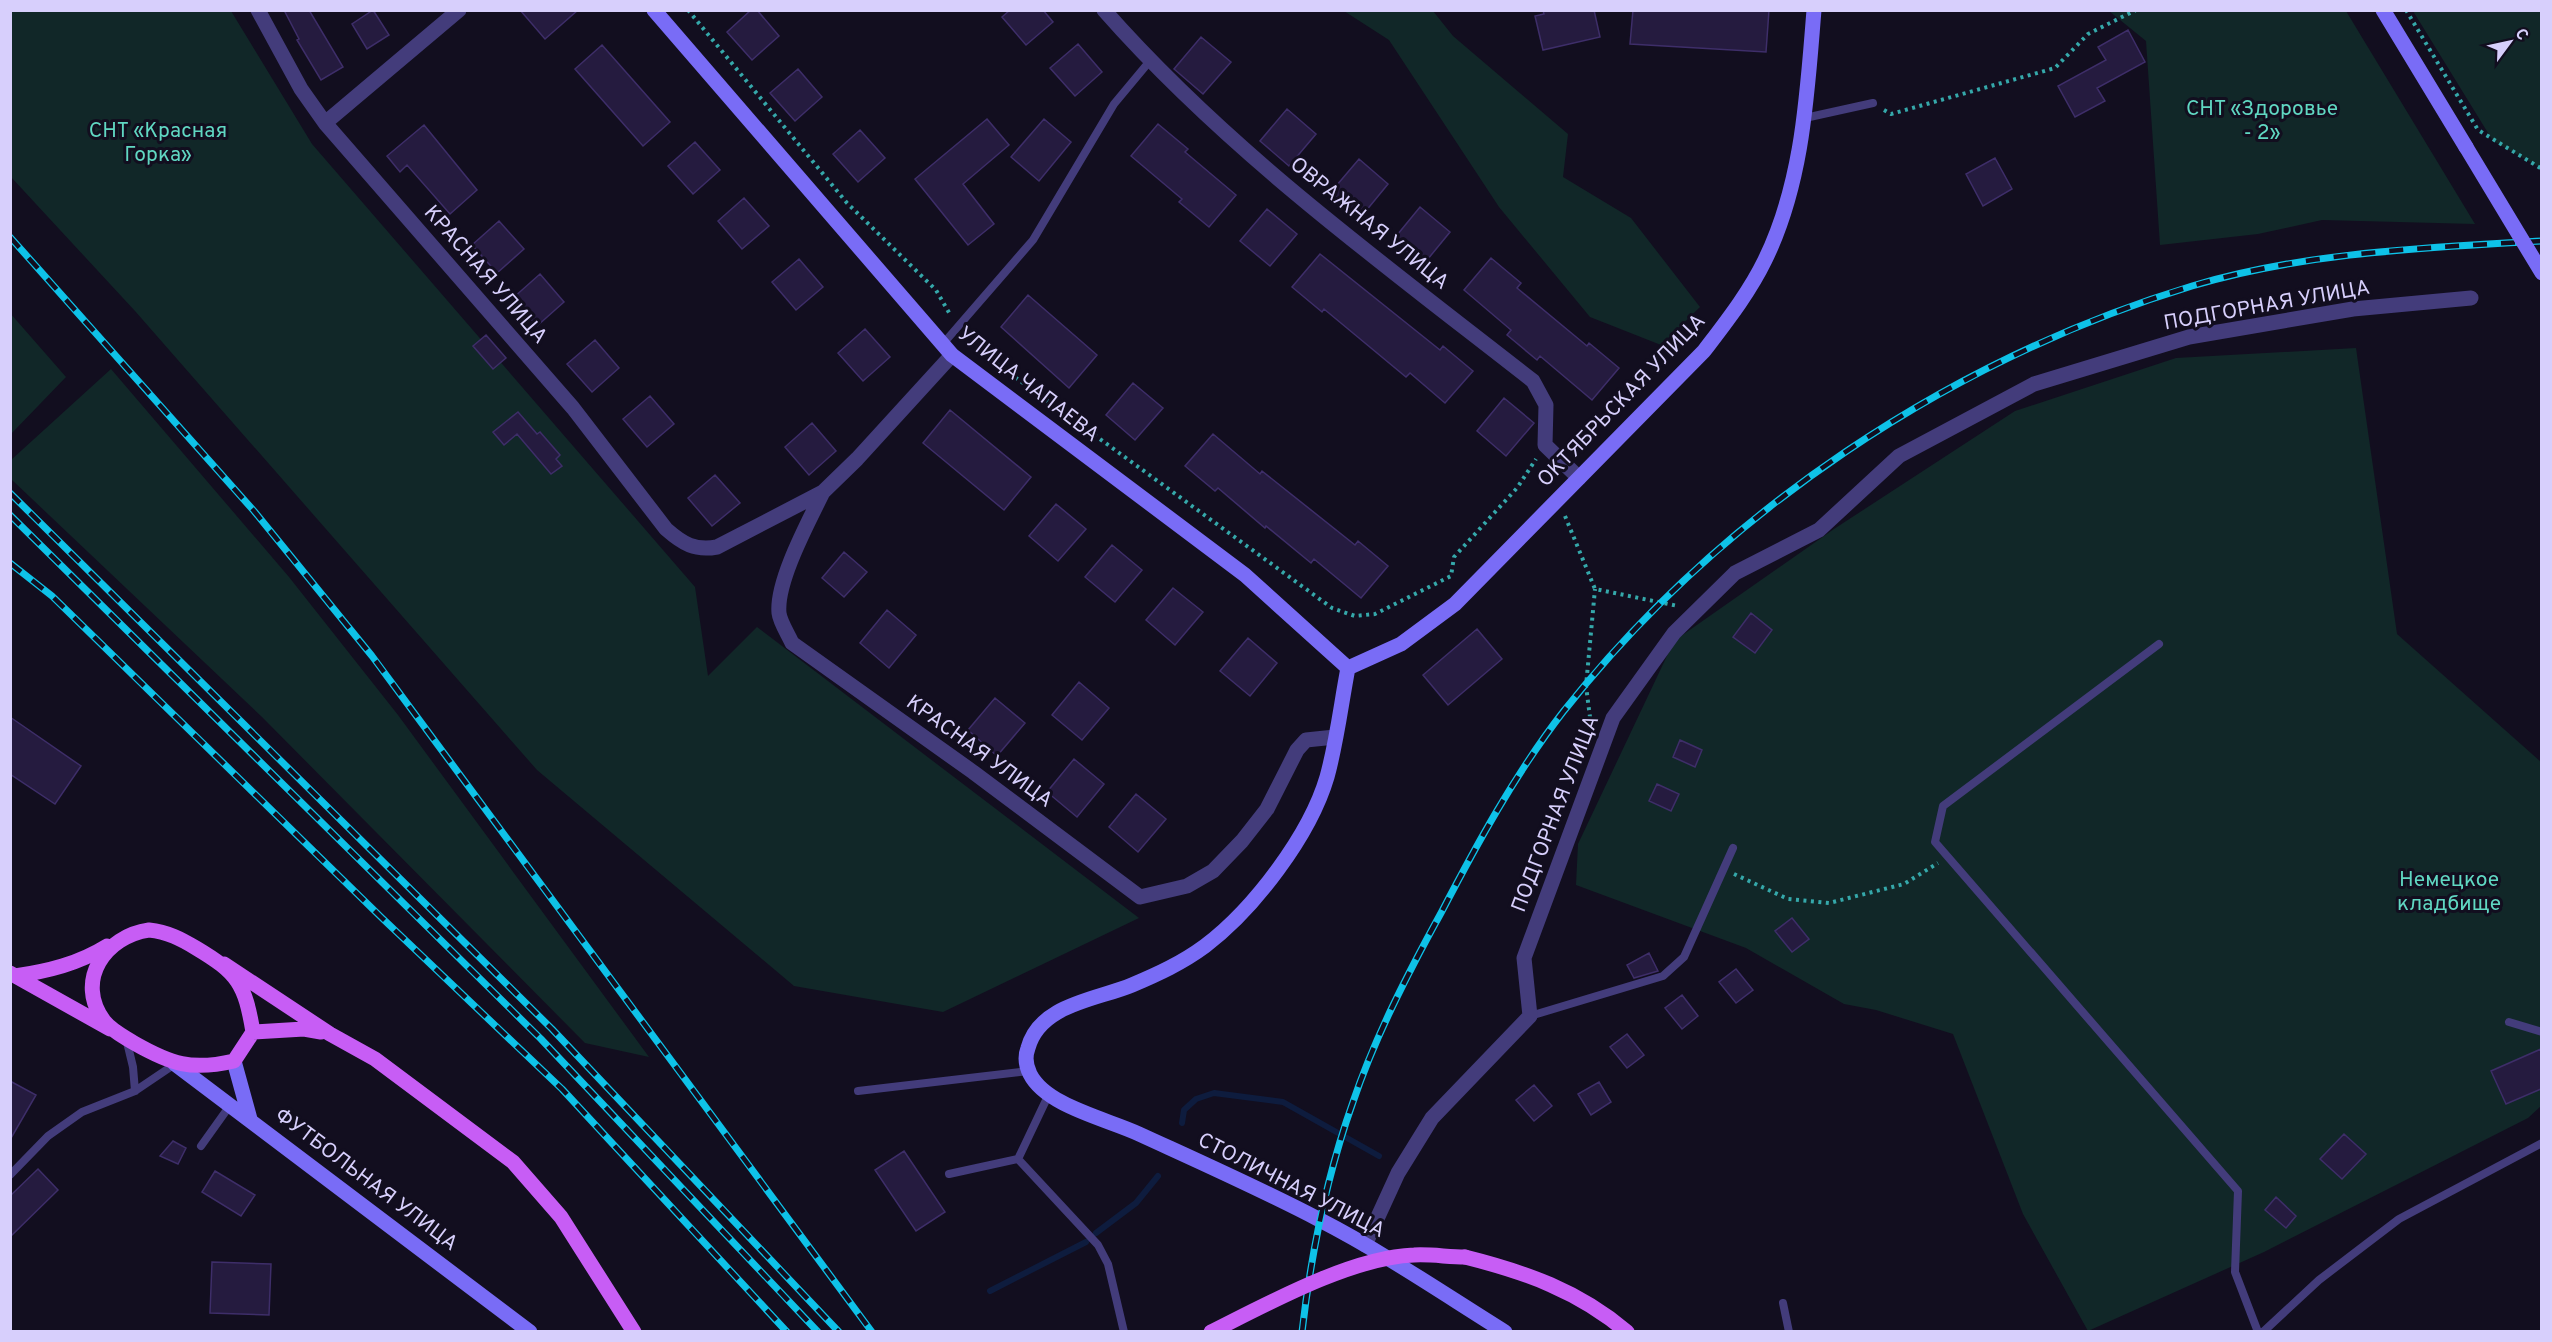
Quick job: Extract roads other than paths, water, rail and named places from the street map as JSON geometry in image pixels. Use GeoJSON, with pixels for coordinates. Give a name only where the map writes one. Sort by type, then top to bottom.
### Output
{"type":"FeatureCollection","features":[{"type":"Feature","properties":{"kind":"main road"},"geometry":{"type":"LineString","coordinates":[[13,974],[72,963],[134,932],[163,932],[175,936],[224,964],[330,1034],[375,1059],[513,1162],[561,1217],[634,1332]]}},
{"type":"Feature","properties":{"kind":"main road"},"geometry":{"type":"LineString","coordinates":[[117,940],[105,952],[94,980],[96,1005],[103,1019],[121,1035]]}},
{"type":"Feature","properties":{"kind":"main road"},"geometry":{"type":"LineString","coordinates":[[13,974],[175,1064],[212,1066],[234,1061],[253,1032],[246,999],[237,979],[224,964]]}},
{"type":"Feature","properties":{"kind":"main road"},"geometry":{"type":"LineString","coordinates":[[253,1032],[304,1029],[330,1034]]}},
{"type":"Feature","properties":{"kind":"main road"},"geometry":{"type":"LineString","coordinates":[[1211,1332],[1310,1285],[1362,1265],[1413,1255],[1465,1257],[1551,1283],[1607,1314],[1628,1332]]}},
{"type":"Feature","properties":{"kind":"street","name":"КРАСНАЯ УЛИЦА"},"geometry":{"type":"LineString","coordinates":[[258,10],[301,89],[325,123],[573,408],[666,529],[681,542],[700,550],[717,547],[823,492]]}},
{"type":"Feature","properties":{"kind":"street"},"geometry":{"type":"LineString","coordinates":[[325,123],[459,10]]}},
{"type":"Feature","properties":{"kind":"street","name":"УЛИЦА ЧАПАЕВА"},"geometry":{"type":"LineString","coordinates":[[654,10],[946,350],[1245,575],[1348,668]]}},
{"type":"Feature","properties":{"kind":"street","name":"ОВРАЖНАЯ УЛИЦА"},"geometry":{"type":"LineString","coordinates":[[1104,10],[1149,62],[1279,179],[1533,381],[1546,405],[1545,445],[1579,478]]}},
{"type":"Feature","properties":{"kind":"street","name":"ОКТЯБРЬСКАЯ УЛИЦА"},"geometry":{"type":"LineString","coordinates":[[1348,668],[1401,644],[1455,604],[1704,351],[1738,306],[1765,260],[1791,189],[1805,118],[1814,10]]}},
{"type":"Feature","properties":{"kind":"street"},"geometry":{"type":"LineString","coordinates":[[2383,10],[2541,273]]}},
{"type":"Feature","properties":{"kind":"street","name":"ПОДГОРНАЯ УЛИЦА"},"geometry":{"type":"LineString","coordinates":[[1530,1016],[1524,958],[1613,718],[1674,633],[1735,573],[1819,530],[1899,456],[2034,384],[2189,337],[2353,309],[2471,298]]}},
{"type":"Feature","properties":{"kind":"street"},"geometry":{"type":"LineString","coordinates":[[823,492],[857,459],[946,350]]}},
{"type":"Feature","properties":{"kind":"street","name":"КРАСНАЯ УЛИЦА"},"geometry":{"type":"LineString","coordinates":[[823,492],[792,559],[781,593],[779,614],[792,643],[973,772],[1140,897],[1187,886],[1213,871],[1242,841],[1267,808],[1297,750],[1306,740],[1335,737]]}},
{"type":"Feature","properties":{"kind":"street"},"geometry":{"type":"LineString","coordinates":[[1048,1096],[1028,1071],[1025,1055],[1031,1037],[1044,1020],[1069,1007],[1128,987],[1172,968],[1207,944],[1240,912],[1275,871],[1308,822],[1327,778],[1348,668]]}},
{"type":"Feature","properties":{"kind":"street"},"geometry":{"type":"LineString","coordinates":[[1365,1245],[1398,1173],[1432,1118],[1530,1016]]}},
{"type":"Feature","properties":{"kind":"street"},"geometry":{"type":"LineString","coordinates":[[234,1061],[250,1119]]}},
{"type":"Feature","properties":{"kind":"street","name":"ФУТБОЛЬНАЯ УЛИЦА"},"geometry":{"type":"LineString","coordinates":[[175,1064],[231,1104],[530,1332]]}},
{"type":"Feature","properties":{"kind":"street","name":"СТОЛИЧНАЯ УЛИЦА"},"geometry":{"type":"LineString","coordinates":[[1048,1096],[1115,1123],[1321,1220],[1505,1332]]}},
{"type":"Feature","properties":{"kind":"lane"},"geometry":{"type":"LineString","coordinates":[[946,350],[957,327],[1034,240],[1114,104],[1149,62]]}},
{"type":"Feature","properties":{"kind":"lane"},"geometry":{"type":"LineString","coordinates":[[1805,118],[1873,103]]}},
{"type":"Feature","properties":{"kind":"lane"},"geometry":{"type":"LineString","coordinates":[[2159,644],[1943,807],[1935,842],[2238,1191],[2235,1272],[2258,1332]]}},
{"type":"Feature","properties":{"kind":"lane"},"geometry":{"type":"LineString","coordinates":[[1530,1016],[1663,976],[1684,957],[1733,848]]}},
{"type":"Feature","properties":{"kind":"lane"},"geometry":{"type":"LineString","coordinates":[[2509,1022],[2541,1032]]}},
{"type":"Feature","properties":{"kind":"lane"},"geometry":{"type":"LineString","coordinates":[[121,1035],[133,1067],[135,1091]]}},
{"type":"Feature","properties":{"kind":"lane"},"geometry":{"type":"LineString","coordinates":[[10,1175],[48,1136],[82,1112],[135,1091],[175,1064]]}},
{"type":"Feature","properties":{"kind":"lane"},"geometry":{"type":"LineString","coordinates":[[858,1091],[1028,1071]]}},
{"type":"Feature","properties":{"kind":"lane"},"geometry":{"type":"LineString","coordinates":[[1018,1159],[1048,1096]]}},
{"type":"Feature","properties":{"kind":"lane"},"geometry":{"type":"LineString","coordinates":[[201,1146],[231,1104]]}},
{"type":"Feature","properties":{"kind":"lane"},"geometry":{"type":"LineString","coordinates":[[2263,1332],[2319,1280],[2399,1219],[2541,1143]]}},
{"type":"Feature","properties":{"kind":"lane"},"geometry":{"type":"LineString","coordinates":[[949,1174],[1018,1159]]}},
{"type":"Feature","properties":{"kind":"lane"},"geometry":{"type":"LineString","coordinates":[[1018,1159],[1098,1245],[1108,1264],[1124,1332]]}},
{"type":"Feature","properties":{"kind":"lane"},"geometry":{"type":"LineString","coordinates":[[1783,1303],[1790,1332]]}},
{"type":"Feature","properties":{"kind":"waterway"},"geometry":{"type":"LineString","coordinates":[[1182,1123],[1184,1110],[1196,1099],[1214,1093],[1283,1102],[1379,1156]]}},
{"type":"Feature","properties":{"kind":"waterway"},"geometry":{"type":"LineString","coordinates":[[1096,1233],[1136,1203],[1158,1176]]}},
{"type":"Feature","properties":{"kind":"waterway"},"geometry":{"type":"LineString","coordinates":[[990,1291],[1086,1242]]}},
{"type":"Feature","properties":{"kind":"railway"},"geometry":{"type":"LineString","coordinates":[[10,237],[254,511],[372,656],[872,1332]]}},
{"type":"Feature","properties":{"kind":"railway"},"geometry":{"type":"LineString","coordinates":[[1302,1332],[1310,1273],[1335,1158],[1371,1053],[1416,959],[1468,861],[1545,736],[1625,639],[1694,571],[1767,509],[1846,452],[1928,401],[2013,356],[2102,317],[2192,286],[2278,266],[2365,253],[2542,241]]}},
{"type":"Feature","properties":{"kind":"railway"},"geometry":{"type":"LineString","coordinates":[[10,493],[552,1029],[839,1332]]}},
{"type":"Feature","properties":{"kind":"railway"},"geometry":{"type":"LineString","coordinates":[[10,515],[541,1039],[818,1332]]}},
{"type":"Feature","properties":{"kind":"railway"},"geometry":{"type":"LineString","coordinates":[[10,563],[52,596],[382,918],[562,1089],[787,1332]]}},
{"type":"Feature","properties":{"kind":"park label","name":"СНТ «Здоровье - 2»"},"geometry":{"type":"Point","coordinates":[2262,121]}},
{"type":"Feature","properties":{"kind":"park label","name":"СНТ «Красная Горка»"},"geometry":{"type":"Point","coordinates":[158,143]}},
{"type":"Feature","properties":{"kind":"park label","name":"Немецкое кладбище"},"geometry":{"type":"Point","coordinates":[2449,892]}}]}
